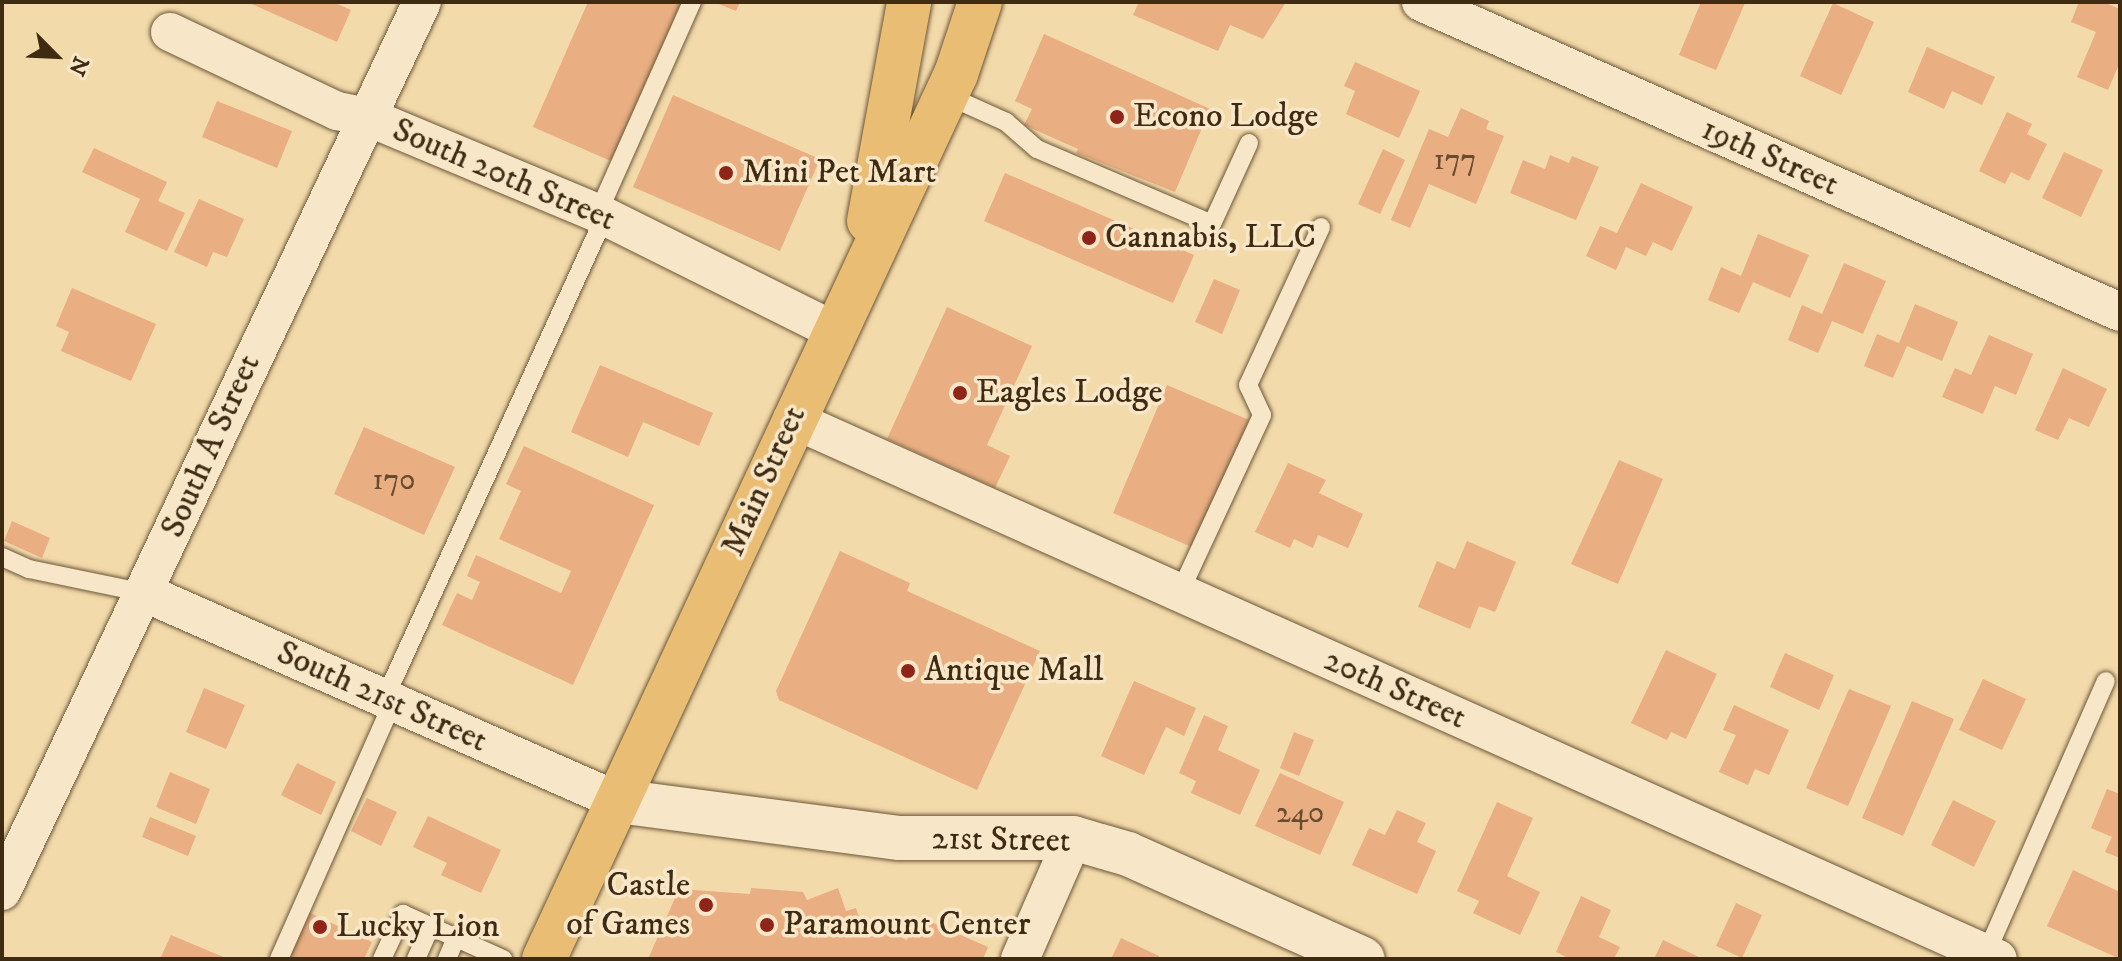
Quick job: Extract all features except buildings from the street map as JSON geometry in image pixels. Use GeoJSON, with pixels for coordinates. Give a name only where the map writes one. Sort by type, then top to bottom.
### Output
{"type":"FeatureCollection","features":[{"type":"Feature","properties":{"kind":"main road"},"geometry":{"type":"LineString","coordinates":[[861,270],[909,2]]}},
{"type":"Feature","properties":{"kind":"main road","name":"Main Street"},"geometry":{"type":"LineString","coordinates":[[544,959],[833,330],[946,95],[980,2]]}},
{"type":"Feature","properties":{"kind":"street","name":"South A Street"},"geometry":{"type":"LineString","coordinates":[[2,891],[145,593],[273,310],[422,2]]}},
{"type":"Feature","properties":{"kind":"street","name":"19th Street"},"geometry":{"type":"LineString","coordinates":[[1421,2],[2120,312]]}},
{"type":"Feature","properties":{"kind":"street","name":"South 20th Street"},"geometry":{"type":"LineString","coordinates":[[170,32],[337,111],[368,117],[602,215],[833,330]]}},
{"type":"Feature","properties":{"kind":"street","name":"20th Street"},"geometry":{"type":"LineString","coordinates":[[792,419],[1992,956]]}},
{"type":"Feature","properties":{"kind":"street","name":"South 21st Street"},"geometry":{"type":"LineString","coordinates":[[145,593],[618,801]]}},
{"type":"Feature","properties":{"kind":"street","name":"21st Street"},"geometry":{"type":"LineString","coordinates":[[618,801],[900,838],[1073,838],[1128,854],[1363,959]]}},
{"type":"Feature","properties":{"kind":"street"},"geometry":{"type":"LineString","coordinates":[[1020,959],[1073,838]]}},
{"type":"Feature","properties":{"kind":"lane"},"geometry":{"type":"LineString","coordinates":[[279,959],[692,2]]}},
{"type":"Feature","properties":{"kind":"lane"},"geometry":{"type":"LineString","coordinates":[[946,95],[1006,122],[1037,149],[1212,224],[1249,143]]}},
{"type":"Feature","properties":{"kind":"lane"},"geometry":{"type":"LineString","coordinates":[[1180,592],[1262,415],[1248,385],[1321,227]]}},
{"type":"Feature","properties":{"kind":"lane"},"geometry":{"type":"LineString","coordinates":[[2,557],[29,569],[145,593]]}},
{"type":"Feature","properties":{"kind":"lane"},"geometry":{"type":"LineString","coordinates":[[1992,956],[2106,681]]}},
{"type":"Feature","properties":{"kind":"lane"},"geometry":{"type":"LineString","coordinates":[[382,959],[403,914],[503,959]]}},
{"type":"Feature","properties":{"kind":"lane"},"geometry":{"type":"LineString","coordinates":[[416,959],[431,926]]}},
{"type":"Feature","properties":{"kind":"lane"},"geometry":{"type":"LineString","coordinates":[[447,959],[456,938]]}},
{"type":"Feature","properties":{"kind":"place","name":"Econo Lodge"},"geometry":{"type":"Point","coordinates":[1117,117]}},
{"type":"Feature","properties":{"kind":"place","name":"Mini Pet Mart"},"geometry":{"type":"Point","coordinates":[726,173]}},
{"type":"Feature","properties":{"kind":"place","name":"Cannabis, LLC"},"geometry":{"type":"Point","coordinates":[1089,238]}},
{"type":"Feature","properties":{"kind":"place","name":"Eagles Lodge"},"geometry":{"type":"Point","coordinates":[960,393]}},
{"type":"Feature","properties":{"kind":"place","name":"Antique Mall"},"geometry":{"type":"Point","coordinates":[908,671]}},
{"type":"Feature","properties":{"kind":"place","name":"Castle of Games"},"geometry":{"type":"Point","coordinates":[706,905]}},
{"type":"Feature","properties":{"kind":"place","name":"Paramount Center"},"geometry":{"type":"Point","coordinates":[767,925]}},
{"type":"Feature","properties":{"kind":"place","name":"Lucky Lion"},"geometry":{"type":"Point","coordinates":[320,927]}}]}
